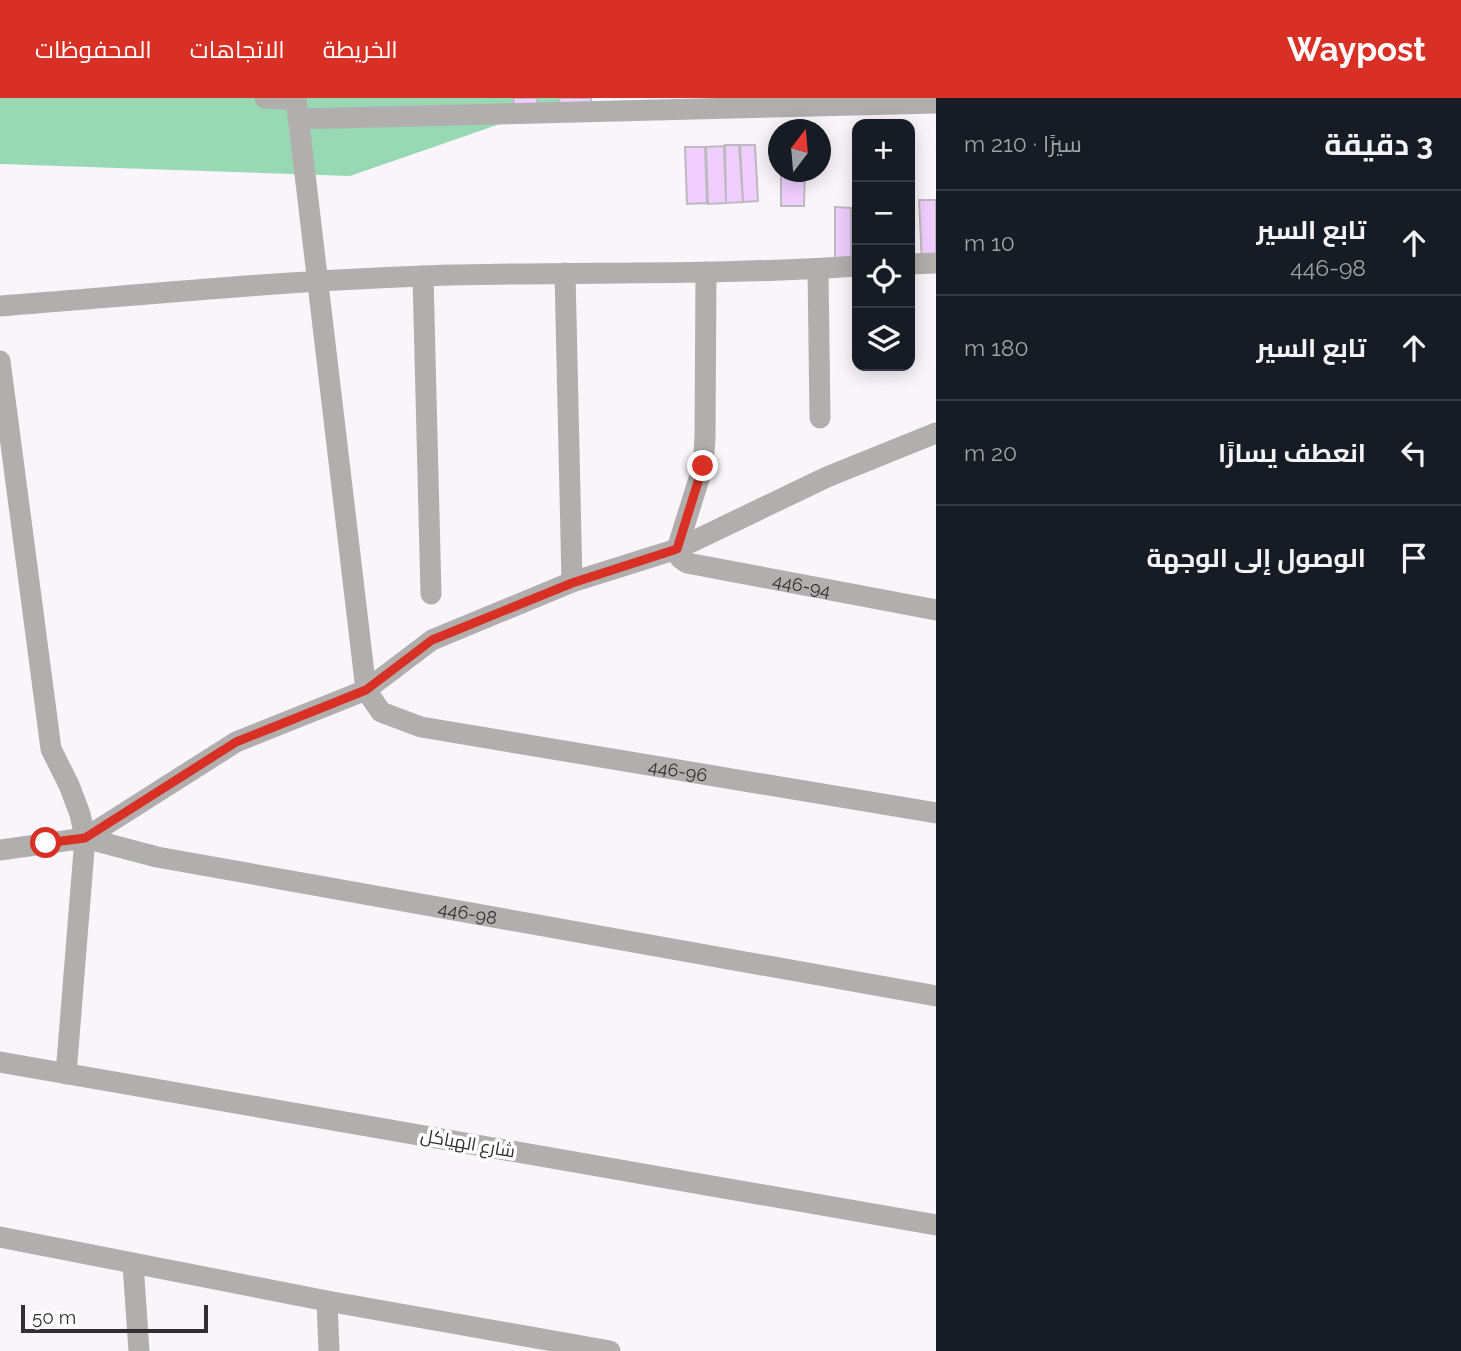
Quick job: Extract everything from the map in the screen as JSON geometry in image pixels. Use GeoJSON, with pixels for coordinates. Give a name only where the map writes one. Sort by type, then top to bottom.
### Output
{"type":"FeatureCollection","features":[{"type":"Feature","properties":{"kind":"street"},"geometry":{"type":"LineString","coordinates":[[265,98],[296,106],[936,103]]}},
{"type":"Feature","properties":{"kind":"street"},"geometry":{"type":"LineString","coordinates":[[296,106],[366,690]]}},
{"type":"Feature","properties":{"kind":"street"},"geometry":{"type":"LineString","coordinates":[[915,264],[936,263]]}},
{"type":"Feature","properties":{"kind":"street"},"geometry":{"type":"LineString","coordinates":[[0,306],[316,281],[852,266]]}},
{"type":"Feature","properties":{"kind":"street"},"geometry":{"type":"LineString","coordinates":[[818,269],[820,418]]}},
{"type":"Feature","properties":{"kind":"street"},"geometry":{"type":"LineString","coordinates":[[677,549],[703,466],[706,272]]}},
{"type":"Feature","properties":{"kind":"street"},"geometry":{"type":"LineString","coordinates":[[565,273],[572,583]]}},
{"type":"Feature","properties":{"kind":"street"},"geometry":{"type":"LineString","coordinates":[[424,276],[431,594]]}},
{"type":"Feature","properties":{"kind":"street"},"geometry":{"type":"LineString","coordinates":[[0,361],[51,749],[69,785],[80,814],[85,838],[66,1074]]}},
{"type":"Feature","properties":{"kind":"street"},"geometry":{"type":"LineString","coordinates":[[85,838],[236,742],[366,690],[432,640],[572,583],[677,549],[827,477],[936,433]]}},
{"type":"Feature","properties":{"kind":"street","name":"446-94"},"geometry":{"type":"LineString","coordinates":[[677,549],[680,558],[687,563],[936,610]]}},
{"type":"Feature","properties":{"kind":"street","name":"446-96"},"geometry":{"type":"LineString","coordinates":[[366,690],[382,712],[421,727],[936,813]]}},
{"type":"Feature","properties":{"kind":"street","name":"446-98"},"geometry":{"type":"LineString","coordinates":[[0,850],[85,838],[158,857],[936,996]]}},
{"type":"Feature","properties":{"kind":"street","name":"شارع الهياكل"},"geometry":{"type":"LineString","coordinates":[[0,1062],[936,1225]]}},
{"type":"Feature","properties":{"kind":"street"},"geometry":{"type":"LineString","coordinates":[[0,1237],[327,1301],[524,1343],[610,1351]]}},
{"type":"Feature","properties":{"kind":"street"},"geometry":{"type":"LineString","coordinates":[[133,1264],[139,1351]]}},
{"type":"Feature","properties":{"kind":"street"},"geometry":{"type":"LineString","coordinates":[[327,1301],[329,1351]]}},
{"type":"Feature","properties":{"kind":"green space"},"geometry":{"type":"Polygon","coordinates":[[[0,98],[575,98],[350,176],[0,164],[0,98]]]}},
{"type":"Feature","properties":{"kind":"building"},"geometry":{"type":"Polygon","coordinates":[[[513,98],[537,98],[539,119],[516,121],[513,98]]]}},
{"type":"Feature","properties":{"kind":"building"},"geometry":{"type":"Polygon","coordinates":[[[559,98],[591,98],[592,113],[561,116],[559,98]]]}},
{"type":"Feature","properties":{"kind":"building"},"geometry":{"type":"Polygon","coordinates":[[[725,145],[739,145],[743,202],[726,203],[725,145]]]}},
{"type":"Feature","properties":{"kind":"building"},"geometry":{"type":"Polygon","coordinates":[[[740,145],[755,145],[758,201],[743,202],[740,145]]]}},
{"type":"Feature","properties":{"kind":"building"},"geometry":{"type":"Polygon","coordinates":[[[724,146],[726,203],[708,204],[706,147],[724,146]]]}},
{"type":"Feature","properties":{"kind":"building"},"geometry":{"type":"Polygon","coordinates":[[[685,147],[705,147],[707,203],[687,204],[685,147]]]}},
{"type":"Feature","properties":{"kind":"building"},"geometry":{"type":"Polygon","coordinates":[[[781,182],[805,182],[804,206],[781,206],[781,182]]]}},
{"type":"Feature","properties":{"kind":"building"},"geometry":{"type":"Polygon","coordinates":[[[919,200],[936,200],[936,262],[922,263],[919,200]]]}},
{"type":"Feature","properties":{"kind":"building"},"geometry":{"type":"Polygon","coordinates":[[[835,207],[851,208],[851,263],[835,263],[835,207]]]}},
{"type":"Feature","properties":{"kind":"route"},"geometry":{"type":"LineString","coordinates":[[46,843],[85,838],[236,742],[366,690],[432,640],[572,583],[677,549],[703,466]]}}]}
